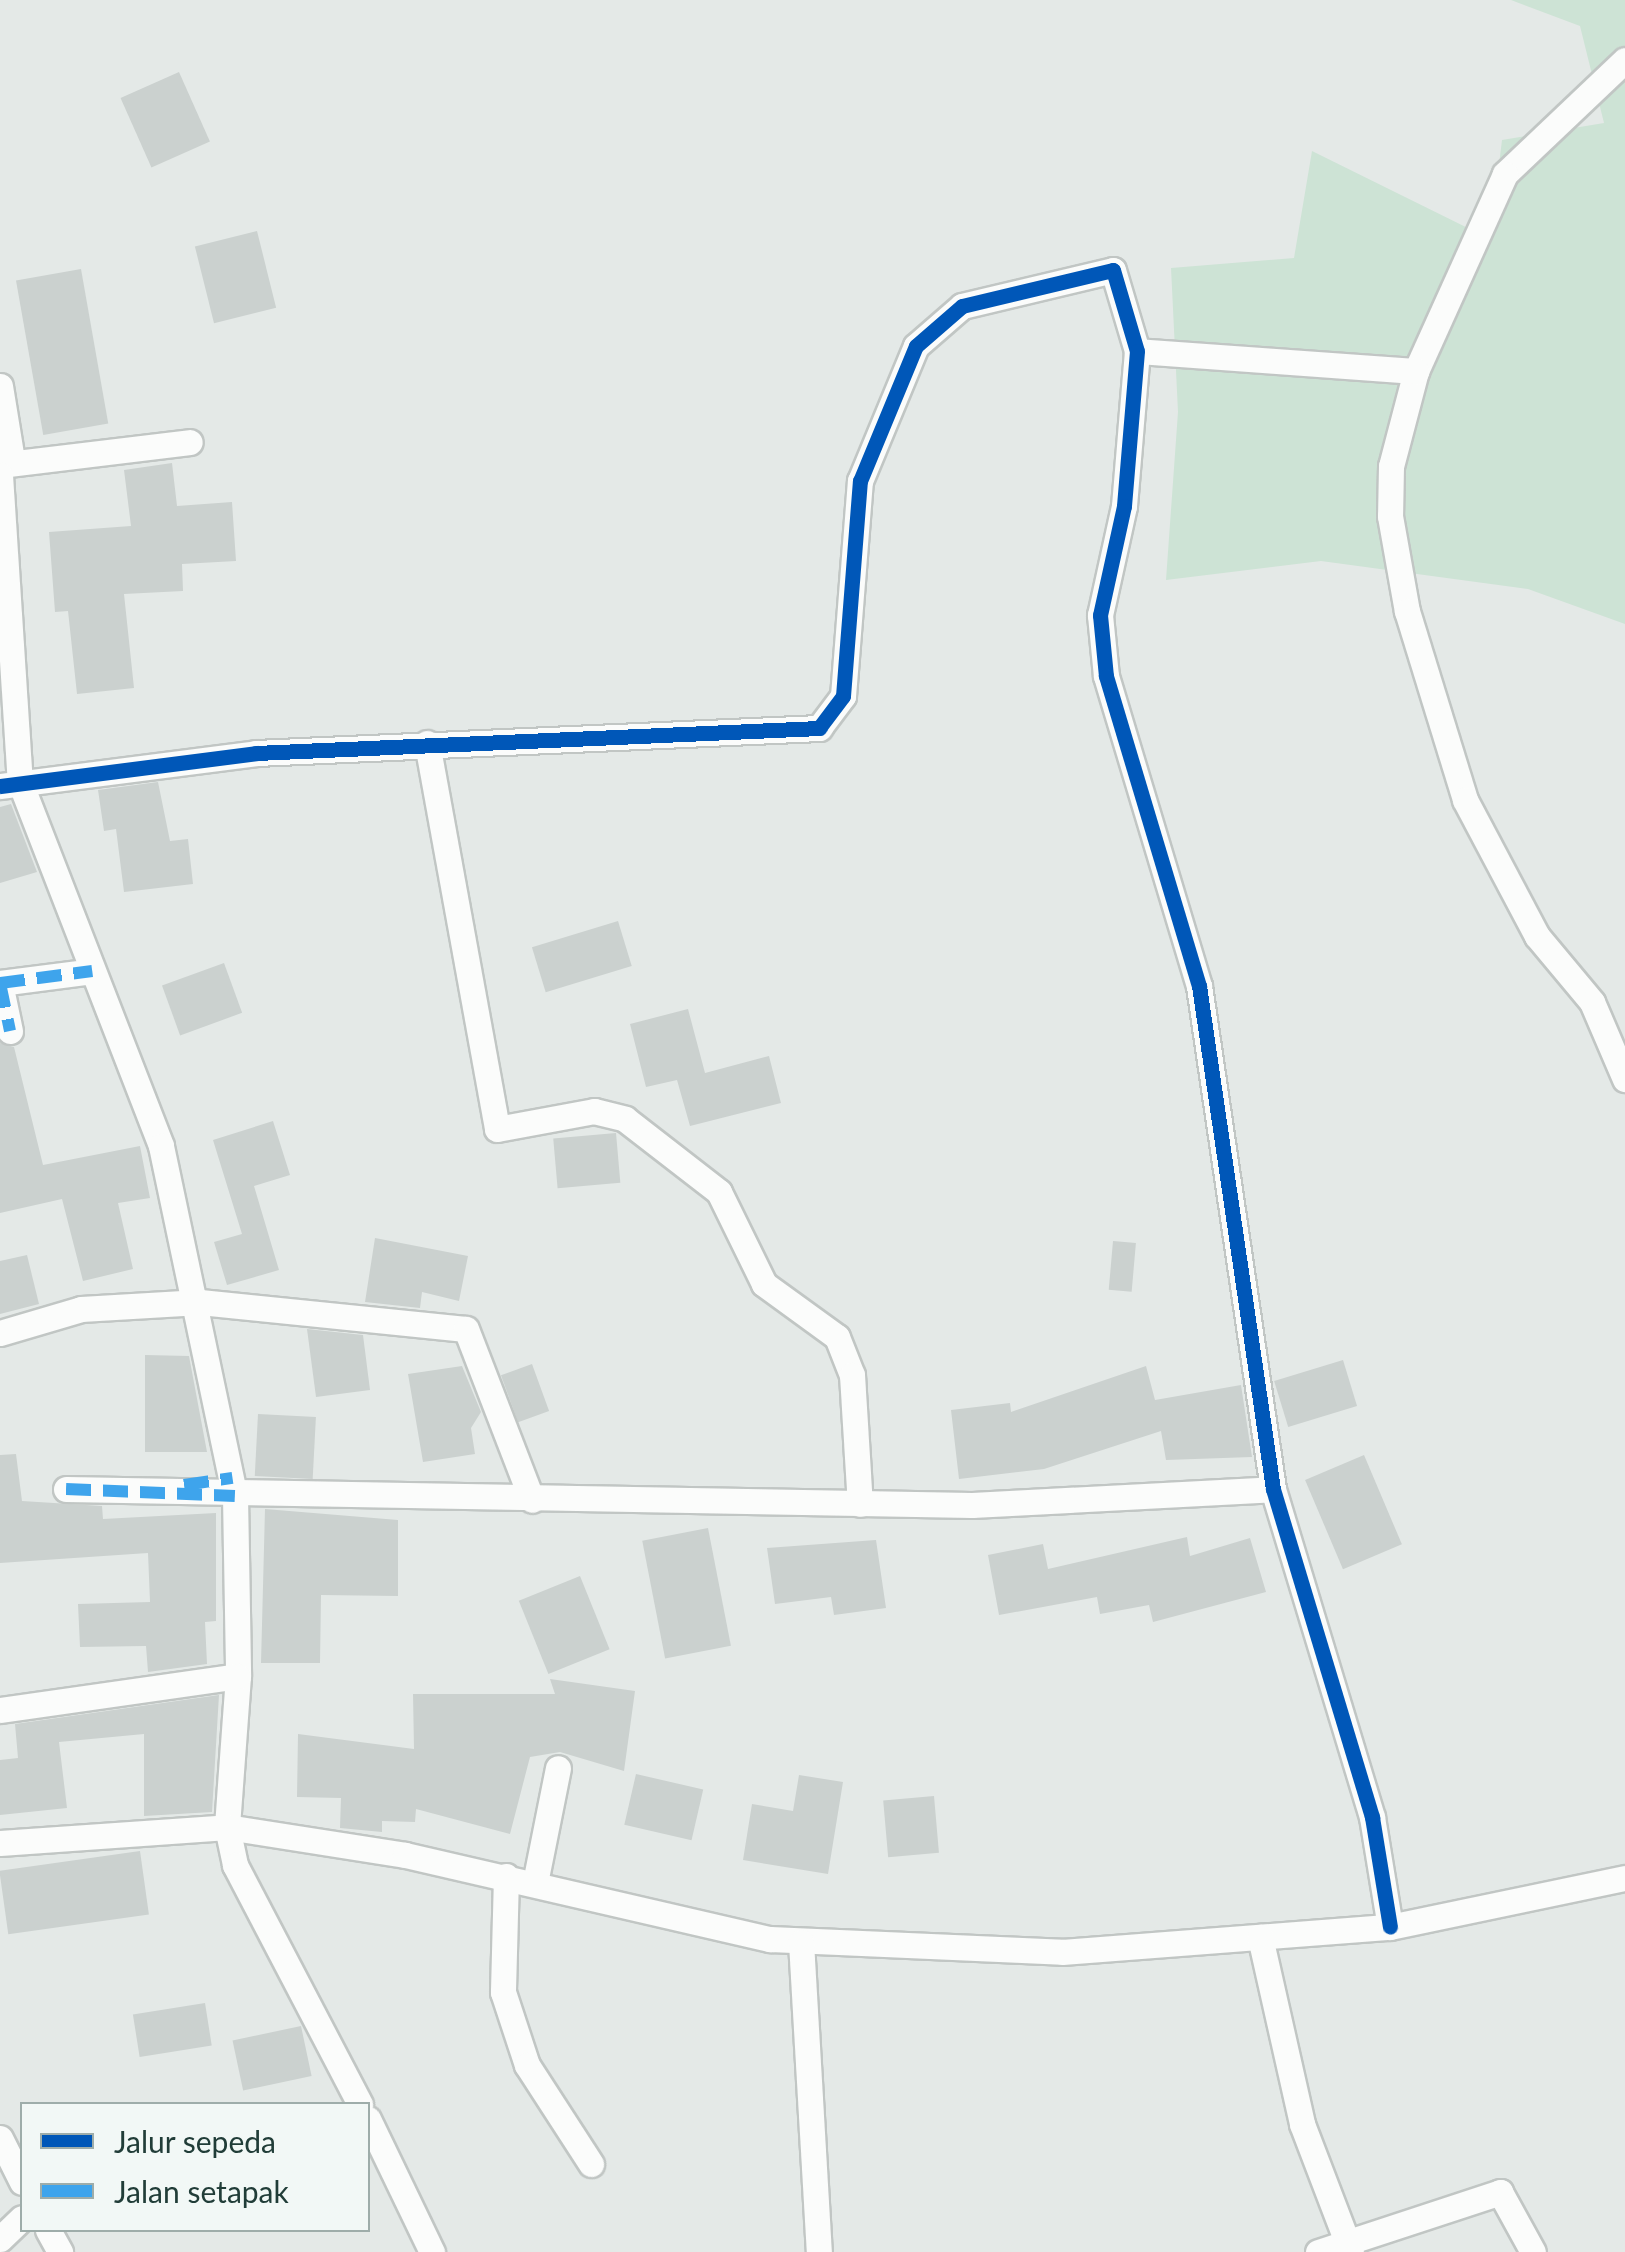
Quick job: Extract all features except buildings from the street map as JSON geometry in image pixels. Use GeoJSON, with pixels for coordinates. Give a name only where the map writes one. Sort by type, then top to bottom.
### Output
{"type":"FeatureCollection","features":[{"type":"Feature","properties":{"kind":"street"},"geometry":{"type":"LineString","coordinates":[[1625,60],[1505,174],[1416,370],[1391,466],[1407,611],[1492,861],[1592,1002],[1625,1079]]}},
{"type":"Feature","properties":{"kind":"street"},"geometry":{"type":"LineString","coordinates":[[10,784],[426,744],[819,728],[843,696],[860,481],[898,377],[927,331],[1008,291],[1113,270],[1137,350],[1124,506],[1100,615],[1106,676],[1199,986],[1273,1489],[1372,1817],[1390,1927]]}},
{"type":"Feature","properties":{"kind":"street"},"geometry":{"type":"LineString","coordinates":[[1137,350],[1416,370]]}},
{"type":"Feature","properties":{"kind":"street"},"geometry":{"type":"LineString","coordinates":[[0,386],[10,784],[92,970],[160,1146],[200,1302],[233,1487],[238,1676],[227,1827],[234,1866],[359,2102]]}},
{"type":"Feature","properties":{"kind":"street"},"geometry":{"type":"LineString","coordinates":[[4,466],[190,442]]}},
{"type":"Feature","properties":{"kind":"street"},"geometry":{"type":"LineString","coordinates":[[426,744],[498,1129],[594,1110],[625,1119],[719,1192],[764,1284],[838,1338],[852,1375],[860,1504]]}},
{"type":"Feature","properties":{"kind":"street"},"geometry":{"type":"LineString","coordinates":[[0,1024],[10,1031],[0,983],[92,970]]}},
{"type":"Feature","properties":{"kind":"street"},"geometry":{"type":"LineString","coordinates":[[0,1334],[81,1309],[200,1302],[466,1329],[532,1500]]}},
{"type":"Feature","properties":{"kind":"street"},"geometry":{"type":"LineString","coordinates":[[66,1489],[233,1487],[532,1500],[860,1504],[1273,1489]]}},
{"type":"Feature","properties":{"kind":"street"},"geometry":{"type":"LineString","coordinates":[[0,1710],[238,1676]]}},
{"type":"Feature","properties":{"kind":"street"},"geometry":{"type":"LineString","coordinates":[[535,1884],[558,1768]]}},
{"type":"Feature","properties":{"kind":"street"},"geometry":{"type":"LineString","coordinates":[[0,1844],[227,1827],[506,1876],[801,1942],[1062,1952],[1390,1927],[1625,1878]]}},
{"type":"Feature","properties":{"kind":"street"},"geometry":{"type":"LineString","coordinates":[[506,1876],[502,1992],[546,2100],[591,2164]]}},
{"type":"Feature","properties":{"kind":"street"},"geometry":{"type":"LineString","coordinates":[[1260,1937],[1302,2124],[1349,2247]]}},
{"type":"Feature","properties":{"kind":"street"},"geometry":{"type":"LineString","coordinates":[[801,1942],[819,2252]]}},
{"type":"Feature","properties":{"kind":"street"},"geometry":{"type":"LineString","coordinates":[[370,2123],[432,2252]]}},
{"type":"Feature","properties":{"kind":"street"},"geometry":{"type":"LineString","coordinates":[[0,2138],[20,2178]]}},
{"type":"Feature","properties":{"kind":"street"},"geometry":{"type":"LineString","coordinates":[[1318,2252],[1349,2247],[1500,2192],[1533,2252]]}},
{"type":"Feature","properties":{"kind":"street"},"geometry":{"type":"LineString","coordinates":[[0,2239],[20,2220]]}},
{"type":"Feature","properties":{"kind":"green space"},"geometry":{"type":"Polygon","coordinates":[[[1511,0],[1625,0],[1625,624],[1528,589],[1321,561],[1166,580],[1178,412],[1171,268],[1294,258],[1312,151],[1490,239],[1502,140],[1604,123],[1580,26],[1511,0]]]}},
{"type":"Feature","properties":{"kind":"marked path"},"geometry":{"type":"LineString","coordinates":[[0,983],[92,971]]}},
{"type":"Feature","properties":{"kind":"marked path"},"geometry":{"type":"LineString","coordinates":[[0,983],[10,1031]]}},
{"type":"Feature","properties":{"kind":"marked path"},"geometry":{"type":"LineString","coordinates":[[184,1485],[232,1478]]}},
{"type":"Feature","properties":{"kind":"marked path"},"geometry":{"type":"LineString","coordinates":[[66,1489],[235,1496]]}},
{"type":"Feature","properties":{"kind":"cycle path"},"geometry":{"type":"LineString","coordinates":[[0,786],[256,753],[819,728],[843,696],[860,481],[916,346],[962,306],[1113,270],[1137,351],[1124,506],[1100,615],[1106,676],[1199,986],[1273,1489],[1372,1817],[1390,1927]]}}]}
